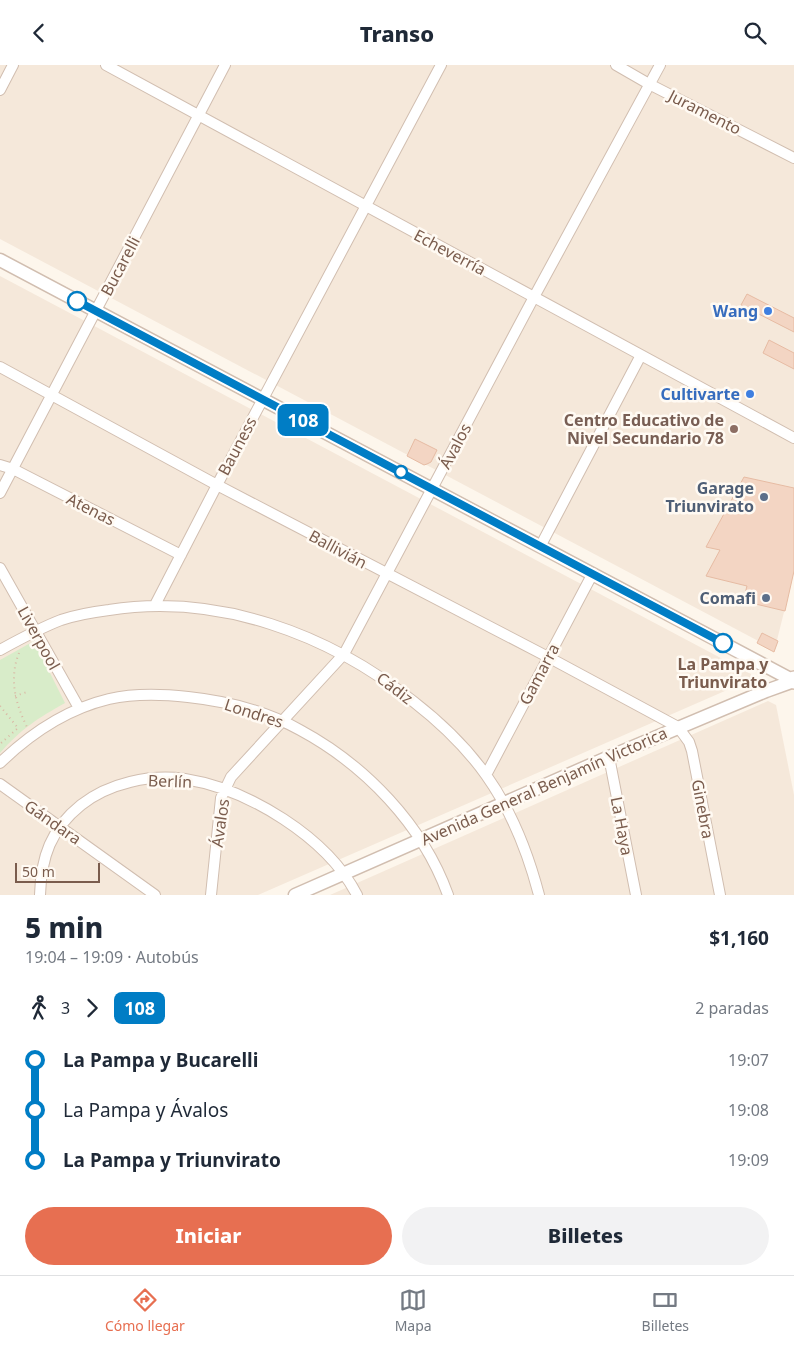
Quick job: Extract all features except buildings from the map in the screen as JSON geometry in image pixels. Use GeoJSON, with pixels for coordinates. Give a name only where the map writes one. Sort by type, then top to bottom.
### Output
{"type":"FeatureCollection","features":[{"type":"Feature","properties":{"kind":"street"},"geometry":{"type":"LineString","coordinates":[[0,90],[13,65]]}},
{"type":"Feature","properties":{"kind":"street","name":"Echeverría"},"geometry":{"type":"LineString","coordinates":[[106,65],[794,438]]}},
{"type":"Feature","properties":{"kind":"street","name":"Bucarelli"},"geometry":{"type":"LineString","coordinates":[[0,493],[53,396],[225,65]]}},
{"type":"Feature","properties":{"kind":"street","name":"Bauness"},"geometry":{"type":"LineString","coordinates":[[155,605],[441,65]]}},
{"type":"Feature","properties":{"kind":"street","name":"Juramento"},"geometry":{"type":"LineString","coordinates":[[616,65],[649,84],[794,158]]}},
{"type":"Feature","properties":{"kind":"street","name":"Ávalos"},"geometry":{"type":"LineString","coordinates":[[211,895],[221,798],[224,789],[231,777],[344,654],[660,65]]}},
{"type":"Feature","properties":{"kind":"street"},"geometry":{"type":"LineString","coordinates":[[0,260],[794,680]]}},
{"type":"Feature","properties":{"kind":"street"},"geometry":{"type":"LineString","coordinates":[[540,545],[641,355]]}},
{"type":"Feature","properties":{"kind":"street","name":"Ballivián"},"geometry":{"type":"LineString","coordinates":[[0,367],[217,485],[548,657],[678,727]]}},
{"type":"Feature","properties":{"kind":"street","name":"Atenas"},"geometry":{"type":"LineString","coordinates":[[0,465],[12,469],[180,555]]}},
{"type":"Feature","properties":{"kind":"street","name":"Liverpool"},"geometry":{"type":"LineString","coordinates":[[0,568],[79,708]]}},
{"type":"Feature","properties":{"kind":"street","name":"Gamarra"},"geometry":{"type":"LineString","coordinates":[[486,775],[593,573]]}},
{"type":"Feature","properties":{"kind":"street"},"geometry":{"type":"LineString","coordinates":[[0,650],[62,620],[121,608],[155,605]]}},
{"type":"Feature","properties":{"kind":"street","name":"Cádiz"},"geometry":{"type":"LineString","coordinates":[[155,605],[190,607],[244,616],[322,643],[344,654],[394,686],[452,735],[486,775],[503,804],[528,859],[539,895]]}},
{"type":"Feature","properties":{"kind":"street","name":"Avenida General Benjamín Victorica"},"geometry":{"type":"LineString","coordinates":[[295,895],[678,727],[794,680]]}},
{"type":"Feature","properties":{"kind":"street","name":"Londres"},"geometry":{"type":"LineString","coordinates":[[0,763],[31,736],[53,722],[79,708],[110,699],[133,695],[174,695],[227,703],[282,721],[320,741],[365,776],[392,803],[420,840],[435,866],[448,895]]}},
{"type":"Feature","properties":{"kind":"street","name":"Ginebra"},"geometry":{"type":"LineString","coordinates":[[678,727],[689,742],[692,751],[720,895]]}},
{"type":"Feature","properties":{"kind":"street","name":"La Haya"},"geometry":{"type":"LineString","coordinates":[[609,757],[636,895]]}},
{"type":"Feature","properties":{"kind":"street","name":"Berlín"},"geometry":{"type":"LineString","coordinates":[[40,895],[44,861],[50,842],[60,826],[73,811],[88,799],[125,783],[165,778],[185,779],[224,789],[256,803],[280,817],[314,843],[343,874],[357,895]]}},
{"type":"Feature","properties":{"kind":"street","name":"Gándara"},"geometry":{"type":"LineString","coordinates":[[0,784],[155,895]]}},
{"type":"Feature","properties":{"kind":"path"},"geometry":{"type":"LineString","coordinates":[[20,652],[15,664],[13,678],[15,696],[31,736]]}},
{"type":"Feature","properties":{"kind":"path"},"geometry":{"type":"LineString","coordinates":[[15,696],[27,692]]}},
{"type":"Feature","properties":{"kind":"path"},"geometry":{"type":"LineString","coordinates":[[0,706],[18,728],[0,744]]}},
{"type":"Feature","properties":{"kind":"shaded area"},"geometry":{"type":"Polygon","coordinates":[[[0,65],[794,65],[794,572],[776,644],[768,646],[0,239],[0,65]]]}},
{"type":"Feature","properties":{"kind":"shaded area"},"geometry":{"type":"Polygon","coordinates":[[[0,276],[751,674],[750,680],[258,895],[0,895],[0,276]]]}},
{"type":"Feature","properties":{"kind":"shaded area"},"geometry":{"type":"Polygon","coordinates":[[[768,701],[776,705],[794,795],[794,895],[330,895],[768,701]]]}},
{"type":"Feature","properties":{"kind":"green space"},"geometry":{"type":"Polygon","coordinates":[[[34,641],[65,703],[30,725],[0,753],[0,660],[34,641]]]}},
{"type":"Feature","properties":{"kind":"bus line","name":"108"},"geometry":{"type":"LineString","coordinates":[[77,301],[723,643]]}},
{"type":"Feature","properties":{"kind":"place","name":"Wang"},"geometry":{"type":"Point","coordinates":[768,311]}},
{"type":"Feature","properties":{"kind":"place","name":"Cultivarte"},"geometry":{"type":"Point","coordinates":[750,394]}},
{"type":"Feature","properties":{"kind":"place","name":"Centro Educativo de Nivel Secundario 78"},"geometry":{"type":"Point","coordinates":[734,429]}},
{"type":"Feature","properties":{"kind":"place","name":"Garage Triunvirato"},"geometry":{"type":"Point","coordinates":[764,497]}},
{"type":"Feature","properties":{"kind":"place","name":"Comafi"},"geometry":{"type":"Point","coordinates":[766,598]}},
{"type":"Feature","properties":{"kind":"place","name":"La Pampa y Triunvirato"},"geometry":{"type":"Point","coordinates":[723,643]}}]}
